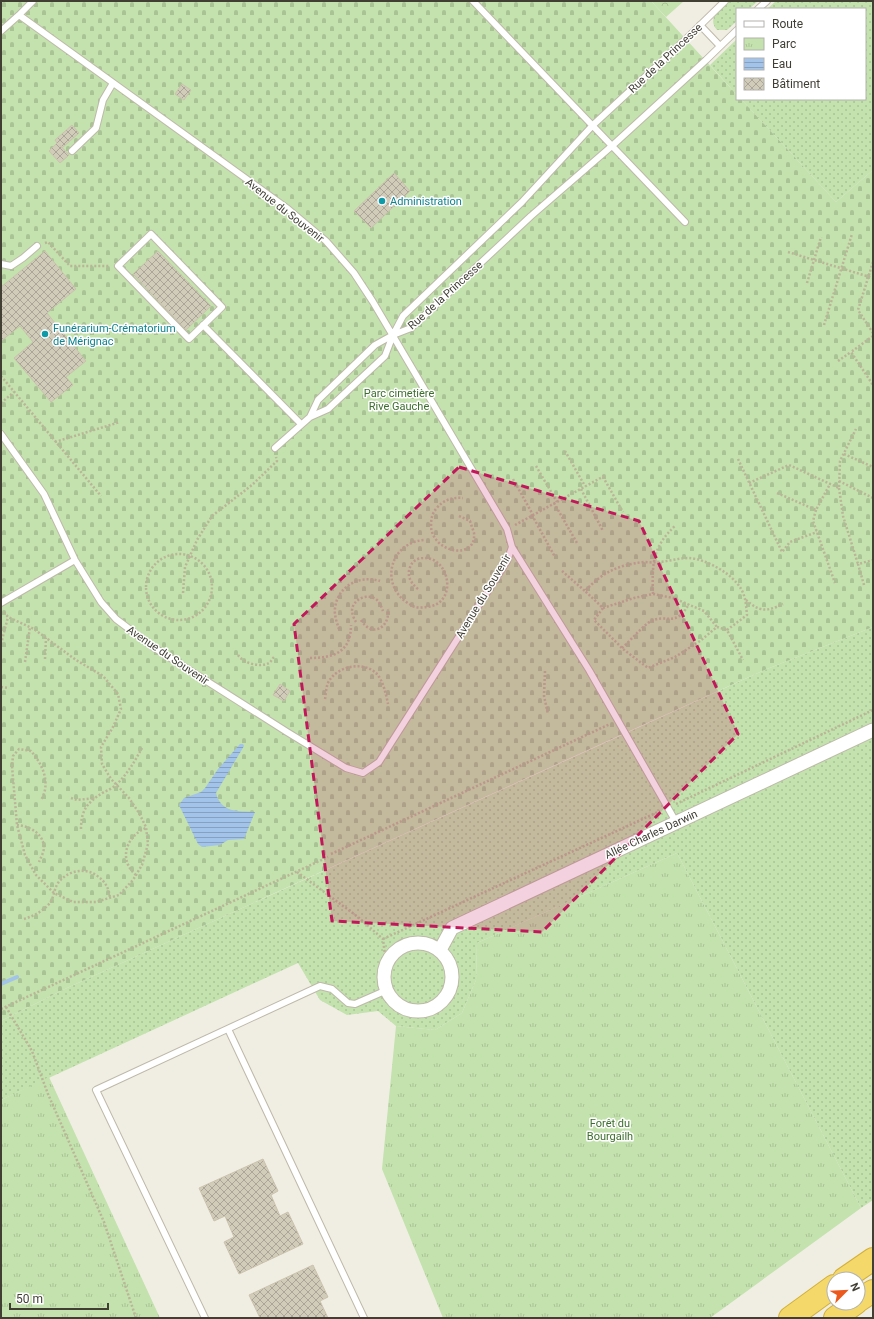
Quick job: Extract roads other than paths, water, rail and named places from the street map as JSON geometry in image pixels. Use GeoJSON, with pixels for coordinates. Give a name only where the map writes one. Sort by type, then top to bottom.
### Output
{"type":"FeatureCollection","features":[{"type":"Feature","properties":{"kind":"highway"},"geometry":{"type":"LineString","coordinates":[[856,1271],[873,1259]]}},
{"type":"Feature","properties":{"kind":"highway"},"geometry":{"type":"LineString","coordinates":[[790,1318],[826,1292]]}},
{"type":"Feature","properties":{"kind":"highway"},"geometry":{"type":"LineString","coordinates":[[835,1318],[845,1311]]}},
{"type":"Feature","properties":{"kind":"street","name":"Allée Charles Darwin"},"geometry":{"type":"LineString","coordinates":[[440,950],[452,928],[873,730]]}},
{"type":"Feature","properties":{"kind":"street"},"geometry":{"type":"LineString","coordinates":[[414,942],[422,942],[434,946],[440,950],[447,959],[452,970],[451,988],[445,998],[436,1006],[424,1011],[412,1011],[400,1006],[391,998],[385,986],[383,974],[386,963],[393,953],[403,946],[414,942]]}},
{"type":"Feature","properties":{"kind":"lane"},"geometry":{"type":"LineString","coordinates":[[1,31],[33,1]]}},
{"type":"Feature","properties":{"kind":"lane"},"geometry":{"type":"LineString","coordinates":[[473,1],[613,145],[685,222]]}},
{"type":"Feature","properties":{"kind":"lane","name":"Rue de la Princesse"},"geometry":{"type":"LineString","coordinates":[[393,336],[403,316],[522,202],[592,125],[725,1]]}},
{"type":"Feature","properties":{"kind":"lane"},"geometry":{"type":"LineString","coordinates":[[759,8],[767,1]]}},
{"type":"Feature","properties":{"kind":"lane","name":"Avenue du Souvenir"},"geometry":{"type":"LineString","coordinates":[[1,434],[44,494],[75,560],[101,602],[116,619],[153,647],[346,768],[363,773],[379,762],[506,561],[512,547],[507,530],[393,336],[354,273],[326,240],[288,209],[19,15]]}},
{"type":"Feature","properties":{"kind":"lane"},"geometry":{"type":"LineString","coordinates":[[700,25],[720,46]]}},
{"type":"Feature","properties":{"kind":"lane","name":"Rue de la Princesse"},"geometry":{"type":"LineString","coordinates":[[393,336],[411,328],[531,216],[613,145],[736,31]]}},
{"type":"Feature","properties":{"kind":"lane"},"geometry":{"type":"LineString","coordinates":[[72,151],[96,128],[102,100],[113,83]]}},
{"type":"Feature","properties":{"kind":"lane"},"geometry":{"type":"LineString","coordinates":[[152,234],[222,307],[203,325],[189,339],[118,266],[152,234]]}},
{"type":"Feature","properties":{"kind":"lane"},"geometry":{"type":"LineString","coordinates":[[1,264],[10,266],[23,258],[37,246]]}},
{"type":"Feature","properties":{"kind":"lane"},"geometry":{"type":"LineString","coordinates":[[203,325],[301,424]]}},
{"type":"Feature","properties":{"kind":"lane"},"geometry":{"type":"LineString","coordinates":[[310,417],[318,400],[323,394],[374,345],[393,336]]}},
{"type":"Feature","properties":{"kind":"lane"},"geometry":{"type":"LineString","coordinates":[[275,448],[310,417],[328,409],[385,356],[393,336]]}},
{"type":"Feature","properties":{"kind":"lane"},"geometry":{"type":"LineString","coordinates":[[512,547],[589,670],[676,822]]}},
{"type":"Feature","properties":{"kind":"lane"},"geometry":{"type":"LineString","coordinates":[[1,603],[75,560]]}},
{"type":"Feature","properties":{"kind":"lane"},"geometry":{"type":"LineString","coordinates":[[205,1318],[96,1090],[320,986],[332,989],[348,1003],[354,1004],[387,990]]}},
{"type":"Feature","properties":{"kind":"lane"},"geometry":{"type":"LineString","coordinates":[[228,1029],[364,1318]]}},
{"type":"Feature","properties":{"kind":"water"},"geometry":{"type":"Polygon","coordinates":[[[240,744],[243,744],[244,746],[216,793],[218,800],[226,808],[237,811],[255,812],[244,839],[228,840],[220,845],[202,847],[198,844],[179,805],[184,798],[201,792],[205,788],[218,769],[240,744]]]}},
{"type":"Feature","properties":{"kind":"waterway"},"geometry":{"type":"LineString","coordinates":[[1,984],[17,977]]}},
{"type":"Feature","properties":{"kind":"place","name":"Administration"},"geometry":{"type":"Point","coordinates":[382,201]}},
{"type":"Feature","properties":{"kind":"place","name":"Funérarium-Crématorium de Mérignac"},"geometry":{"type":"Point","coordinates":[45,334]}},
{"type":"Feature","properties":{"kind":"park label","name":"Parc cimetière Rive Gauche"},"geometry":{"type":"Point","coordinates":[399,399]}},
{"type":"Feature","properties":{"kind":"park label","name":"Forêt du Bourgailh"},"geometry":{"type":"Point","coordinates":[610,1129]}}]}
